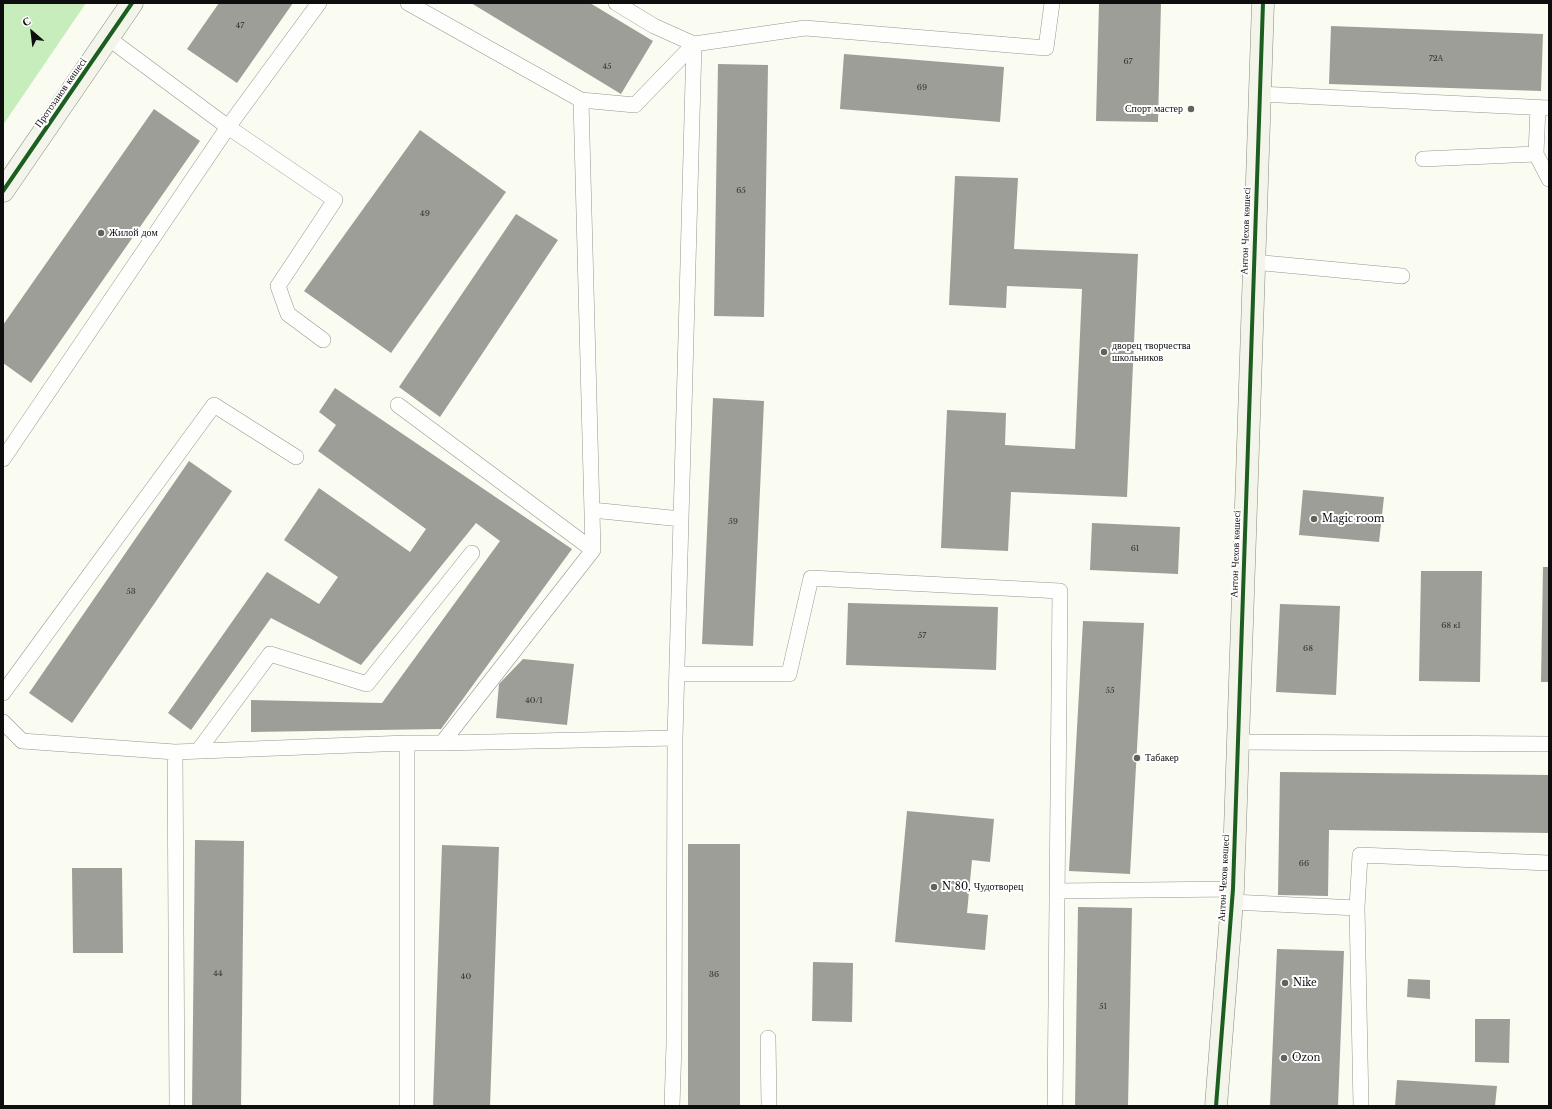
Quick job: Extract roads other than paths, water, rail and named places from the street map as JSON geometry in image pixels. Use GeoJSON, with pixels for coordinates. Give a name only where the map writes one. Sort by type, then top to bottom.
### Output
{"type":"FeatureCollection","features":[{"type":"Feature","properties":{"kind":"street","name":"Протозанов көшесі"},"geometry":{"type":"LineString","coordinates":[[3,191],[132,3]]}},
{"type":"Feature","properties":{"kind":"street","name":"Антон Чехов көшесі"},"geometry":{"type":"LineString","coordinates":[[1216,1106],[1232,895],[1263,3]]}},
{"type":"Feature","properties":{"kind":"lane"},"geometry":{"type":"LineString","coordinates":[[3,459],[228,127],[319,3]]}},
{"type":"Feature","properties":{"kind":"lane"},"geometry":{"type":"LineString","coordinates":[[408,3],[581,100],[635,105],[694,44]]}},
{"type":"Feature","properties":{"kind":"lane"},"geometry":{"type":"LineString","coordinates":[[616,3],[654,26],[694,44],[805,28],[1046,48],[1052,3]]}},
{"type":"Feature","properties":{"kind":"lane"},"geometry":{"type":"LineString","coordinates":[[108,38],[228,127],[335,200],[278,286],[288,314],[323,340]]}},
{"type":"Feature","properties":{"kind":"lane"},"geometry":{"type":"LineString","coordinates":[[672,1106],[674,1044],[675,738],[694,44]]}},
{"type":"Feature","properties":{"kind":"lane"},"geometry":{"type":"LineString","coordinates":[[1259,94],[1544,107],[1536,154],[1549,179]]}},
{"type":"Feature","properties":{"kind":"lane"},"geometry":{"type":"LineString","coordinates":[[442,743],[593,550],[581,100]]}},
{"type":"Feature","properties":{"kind":"lane"},"geometry":{"type":"LineString","coordinates":[[1422,159],[1536,154]]}},
{"type":"Feature","properties":{"kind":"lane"},"geometry":{"type":"LineString","coordinates":[[1253,262],[1402,276]]}},
{"type":"Feature","properties":{"kind":"lane"},"geometry":{"type":"LineString","coordinates":[[3,693],[214,405],[296,457]]}},
{"type":"Feature","properties":{"kind":"lane"},"geometry":{"type":"LineString","coordinates":[[398,405],[593,550]]}},
{"type":"Feature","properties":{"kind":"lane"},"geometry":{"type":"LineString","coordinates":[[592,510],[681,519]]}},
{"type":"Feature","properties":{"kind":"lane"},"geometry":{"type":"LineString","coordinates":[[198,751],[270,654],[367,684],[472,553]]}},
{"type":"Feature","properties":{"kind":"lane"},"geometry":{"type":"LineString","coordinates":[[677,674],[789,674],[812,578],[1060,590],[1055,1106]]}},
{"type":"Feature","properties":{"kind":"lane"},"geometry":{"type":"LineString","coordinates":[[3,722],[22,741],[175,752],[407,743],[675,738]]}},
{"type":"Feature","properties":{"kind":"lane"},"geometry":{"type":"LineString","coordinates":[[1238,742],[1549,744]]}},
{"type":"Feature","properties":{"kind":"lane"},"geometry":{"type":"LineString","coordinates":[[407,743],[407,1106]]}},
{"type":"Feature","properties":{"kind":"lane"},"geometry":{"type":"LineString","coordinates":[[175,752],[177,1106]]}},
{"type":"Feature","properties":{"kind":"lane"},"geometry":{"type":"LineString","coordinates":[[1361,1106],[1357,908],[1360,855],[1549,863]]}},
{"type":"Feature","properties":{"kind":"lane"},"geometry":{"type":"LineString","coordinates":[[1057,891],[1232,895],[1357,908]]}},
{"type":"Feature","properties":{"kind":"lane"},"geometry":{"type":"LineString","coordinates":[[768,1038],[769,1106]]}},
{"type":"Feature","properties":{"kind":"place","name":"Спорт мастер"},"geometry":{"type":"Point","coordinates":[1191,109]}},
{"type":"Feature","properties":{"kind":"place","name":"Жилой дом"},"geometry":{"type":"Point","coordinates":[101,233]}},
{"type":"Feature","properties":{"kind":"place","name":"дворец творчества школьников"},"geometry":{"type":"Point","coordinates":[1104,352]}},
{"type":"Feature","properties":{"kind":"place","name":"Magic room"},"geometry":{"type":"Point","coordinates":[1314,519]}},
{"type":"Feature","properties":{"kind":"place","name":"Табакер"},"geometry":{"type":"Point","coordinates":[1137,758]}},
{"type":"Feature","properties":{"kind":"place","name":"№80, Чудотворец"},"geometry":{"type":"Point","coordinates":[934,887]}},
{"type":"Feature","properties":{"kind":"place","name":"Nike"},"geometry":{"type":"Point","coordinates":[1285,983]}},
{"type":"Feature","properties":{"kind":"place","name":"Ozon"},"geometry":{"type":"Point","coordinates":[1284,1058]}}]}
